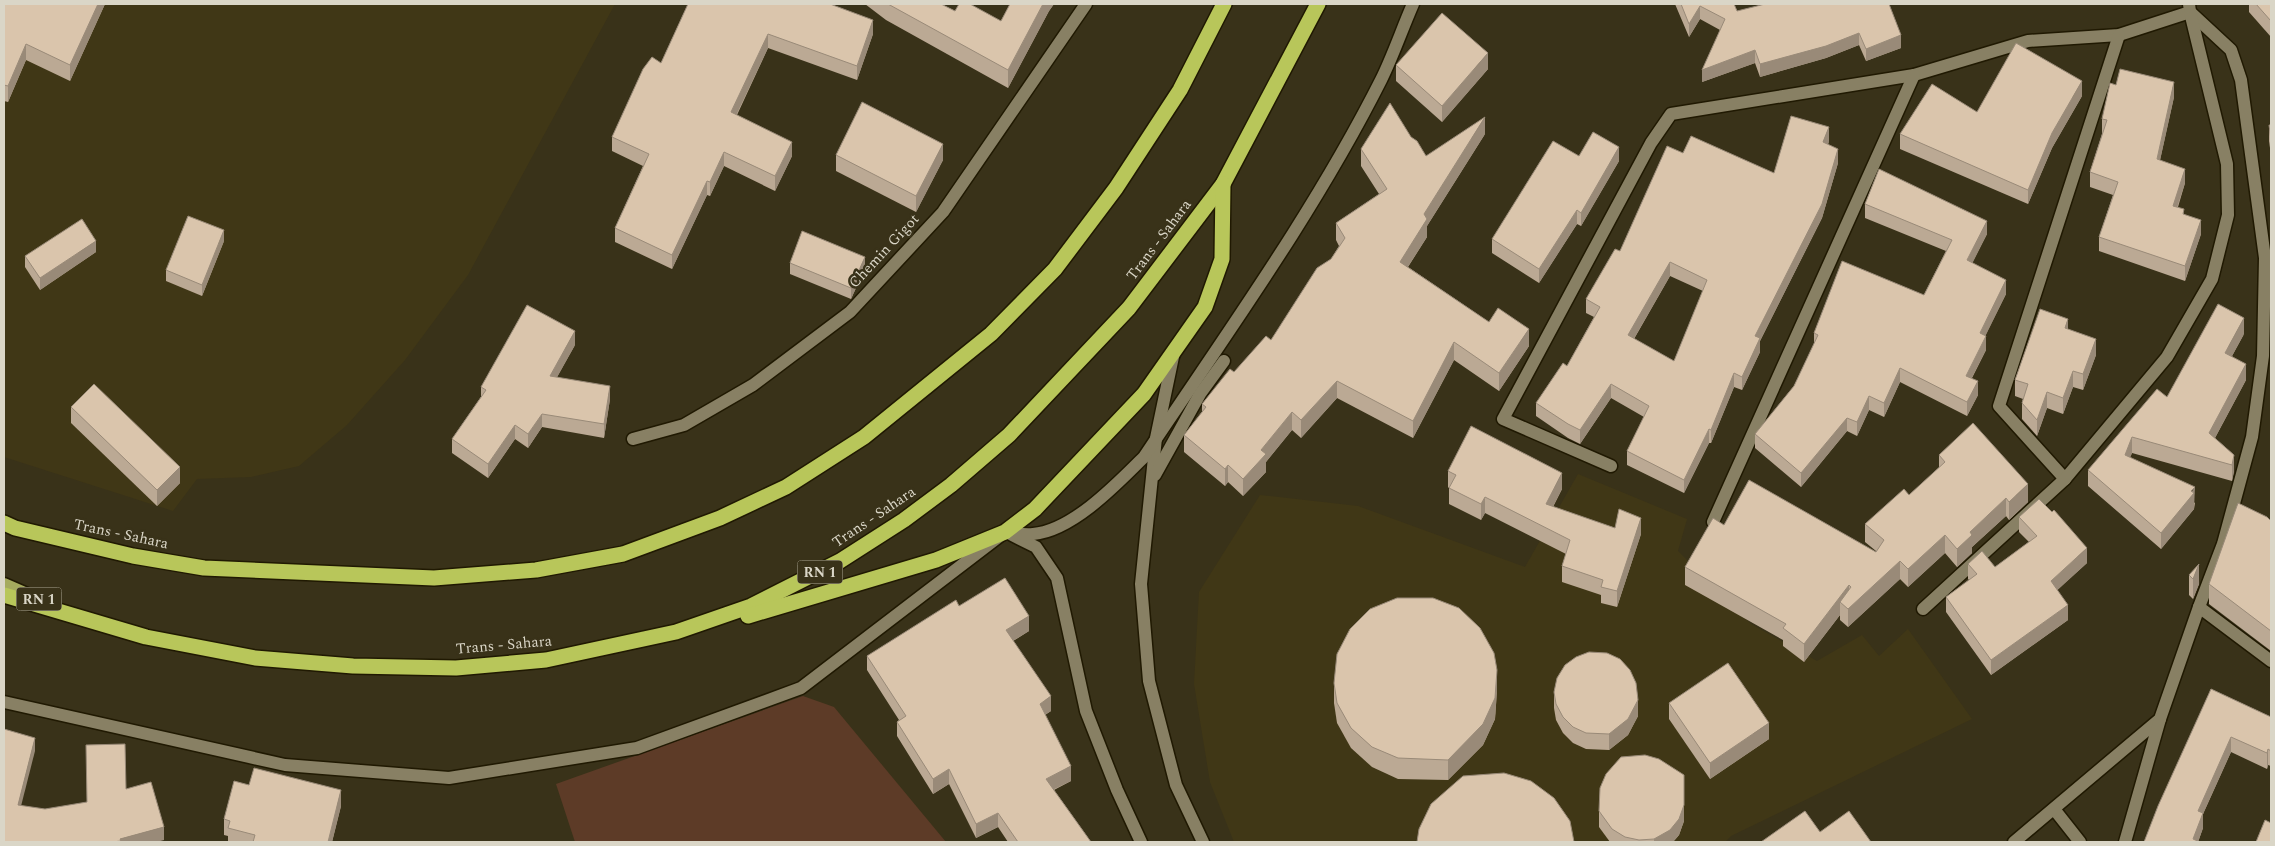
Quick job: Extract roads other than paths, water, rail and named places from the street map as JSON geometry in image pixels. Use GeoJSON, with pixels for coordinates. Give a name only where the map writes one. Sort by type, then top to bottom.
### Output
{"type":"FeatureCollection","features":[{"type":"Feature","properties":{"kind":"highway","name":"Trans - Sahara"},"geometry":{"type":"LineString","coordinates":[[7,525],[133,556],[204,568],[434,578],[536,570],[623,554],[720,518],[786,487],[864,437],[991,334],[1055,269],[1116,188],[1180,90],[1224,4]]}},
{"type":"Feature","properties":{"kind":"highway","name":"Trans - Sahara"},"geometry":{"type":"LineString","coordinates":[[4,595],[146,637],[255,658],[353,666],[456,668],[546,660],[676,632],[751,606],[840,561],[904,520],[951,485],[1009,435],[1130,308],[1223,184],[1318,4]]}},
{"type":"Feature","properties":{"kind":"highway"},"geometry":{"type":"LineString","coordinates":[[676,632],[738,620],[936,560],[1005,532],[1035,509],[1060,485],[1144,394],[1206,307],[1222,259],[1223,184]]}},
{"type":"Feature","properties":{"kind":"main road","name":"Trans - Sahara"},"geometry":{"type":"LineString","coordinates":[[4,584],[74,615]]}},
{"type":"Feature","properties":{"kind":"street","name":"Chemin Gigot"},"geometry":{"type":"LineString","coordinates":[[634,439],[684,425],[753,385],[850,312],[943,212],[1086,4]]}},
{"type":"Feature","properties":{"kind":"street"},"geometry":{"type":"LineString","coordinates":[[4,702],[285,765],[449,778],[637,748],[802,688],[1005,532],[1033,534],[1063,526],[1117,484],[1144,458],[1298,228],[1358,124],[1382,78],[1413,4]]}},
{"type":"Feature","properties":{"kind":"street"},"geometry":{"type":"LineString","coordinates":[[1611,466],[1503,419],[1651,143],[1671,114],[1914,76],[2028,41],[2119,35],[2189,8]]}},
{"type":"Feature","properties":{"kind":"street"},"geometry":{"type":"LineString","coordinates":[[2125,842],[2160,719],[2223,544],[2252,437],[2263,356],[2268,258],[2241,80],[2230,50],[2189,8]]}},
{"type":"Feature","properties":{"kind":"street"},"geometry":{"type":"LineString","coordinates":[[1924,609],[2065,479],[2167,357],[2212,279],[2228,215],[2227,164],[2189,8]]}},
{"type":"Feature","properties":{"kind":"street"},"geometry":{"type":"LineString","coordinates":[[2065,479],[1999,406],[2119,35]]}},
{"type":"Feature","properties":{"kind":"street"},"geometry":{"type":"LineString","coordinates":[[1713,522],[1914,76]]}},
{"type":"Feature","properties":{"kind":"street"},"geometry":{"type":"LineString","coordinates":[[1174,351],[1156,438],[1141,584],[1149,682],[1176,785],[1203,842]]}},
{"type":"Feature","properties":{"kind":"street"},"geometry":{"type":"LineString","coordinates":[[1151,482],[1200,394],[1224,361]]}},
{"type":"Feature","properties":{"kind":"street"},"geometry":{"type":"LineString","coordinates":[[1005,532],[1036,547],[1057,578],[1086,711],[1117,790],[1141,842]]}},
{"type":"Feature","properties":{"kind":"street"},"geometry":{"type":"LineString","coordinates":[[2199,607],[2271,662]]}},
{"type":"Feature","properties":{"kind":"street"},"geometry":{"type":"LineString","coordinates":[[2014,842],[2160,719]]}},
{"type":"Feature","properties":{"kind":"street"},"geometry":{"type":"LineString","coordinates":[[2054,808],[2080,842]]}}]}
